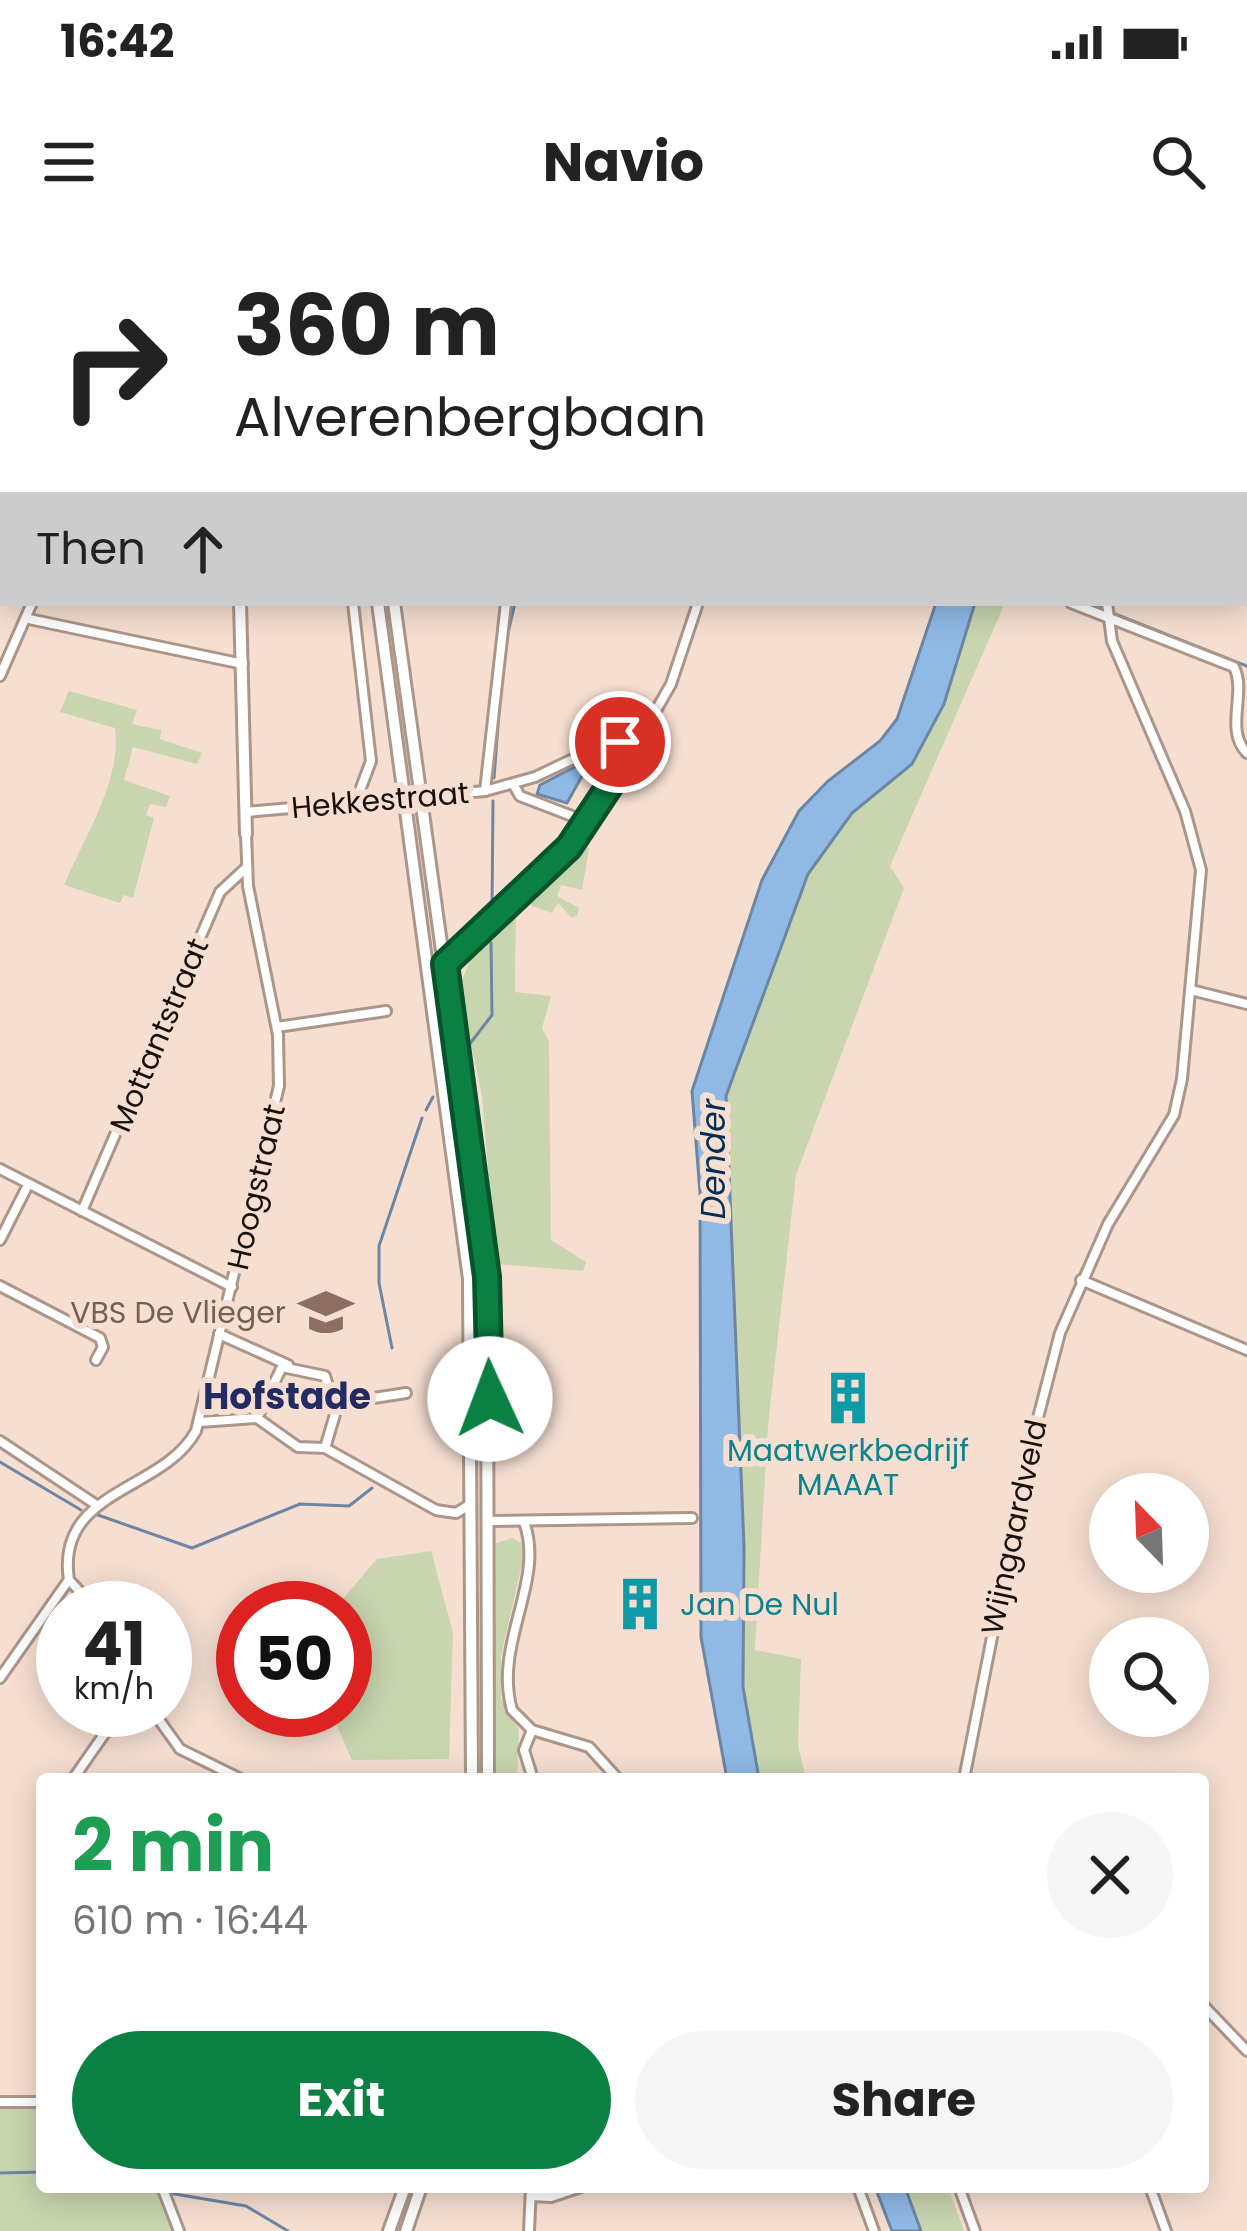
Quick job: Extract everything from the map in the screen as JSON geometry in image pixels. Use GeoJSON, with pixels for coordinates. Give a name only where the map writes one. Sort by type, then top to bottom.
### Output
{"type":"FeatureCollection","features":[{"type":"Feature","properties":{"kind":"main road"},"geometry":{"type":"LineString","coordinates":[[240,606],[245,834]]}},
{"type":"Feature","properties":{"kind":"main road"},"geometry":{"type":"LineString","coordinates":[[378,606],[470,1279],[472,1773]]}},
{"type":"Feature","properties":{"kind":"main road"},"geometry":{"type":"LineString","coordinates":[[394,606],[487,1277],[488,1773]]}},
{"type":"Feature","properties":{"kind":"main road"},"geometry":{"type":"LineString","coordinates":[[473,1497],[490,1521]]}},
{"type":"Feature","properties":{"kind":"main road"},"geometry":{"type":"LineString","coordinates":[[472,1542],[475,1528],[490,1521]]}},
{"type":"Feature","properties":{"kind":"main road"},"geometry":{"type":"LineString","coordinates":[[389,2231],[403,2193]]}},
{"type":"Feature","properties":{"kind":"main road"},"geometry":{"type":"LineString","coordinates":[[406,2231],[419,2193]]}},
{"type":"Feature","properties":{"kind":"street"},"geometry":{"type":"LineString","coordinates":[[0,676],[31,606]]}},
{"type":"Feature","properties":{"kind":"street"},"geometry":{"type":"LineString","coordinates":[[353,606],[371,761],[356,802]]}},
{"type":"Feature","properties":{"kind":"street"},"geometry":{"type":"LineString","coordinates":[[485,790],[496,658],[505,606]]}},
{"type":"Feature","properties":{"kind":"street"},"geometry":{"type":"LineString","coordinates":[[445,964],[586,826],[671,684],[697,606]]}},
{"type":"Feature","properties":{"kind":"street"},"geometry":{"type":"LineString","coordinates":[[1079,606],[1234,667],[1245,686],[1238,737],[1247,753]]}},
{"type":"Feature","properties":{"kind":"street","name":"Wijngaardveld"},"geometry":{"type":"LineString","coordinates":[[965,1773],[1041,1395],[1081,1280],[1138,1169],[1174,1115],[1202,902],[1197,850],[1118,658],[1107,606]]}},
{"type":"Feature","properties":{"kind":"street"},"geometry":{"type":"LineString","coordinates":[[29,619],[244,664]]}},
{"type":"Feature","properties":{"kind":"street","name":"Hekkestraat"},"geometry":{"type":"LineString","coordinates":[[246,812],[485,790],[513,784],[611,741],[634,749]]}},
{"type":"Feature","properties":{"kind":"street","name":"Hekkestraat"},"geometry":{"type":"LineString","coordinates":[[513,784],[520,796],[572,816]]}},
{"type":"Feature","properties":{"kind":"street","name":"Hoogstraat"},"geometry":{"type":"LineString","coordinates":[[95,1504],[177,1457],[200,1422],[273,1124],[280,1063],[277,1027],[245,834]]}},
{"type":"Feature","properties":{"kind":"street","name":"Mottantstraat"},"geometry":{"type":"LineString","coordinates":[[82,1211],[220,892],[247,867]]}},
{"type":"Feature","properties":{"kind":"street"},"geometry":{"type":"LineString","coordinates":[[1191,990],[1247,1004]]}},
{"type":"Feature","properties":{"kind":"street"},"geometry":{"type":"LineString","coordinates":[[277,1027],[386,1011]]}},
{"type":"Feature","properties":{"kind":"street"},"geometry":{"type":"LineString","coordinates":[[0,1169],[232,1287]]}},
{"type":"Feature","properties":{"kind":"street"},"geometry":{"type":"LineString","coordinates":[[0,1240],[28,1185]]}},
{"type":"Feature","properties":{"kind":"street"},"geometry":{"type":"LineString","coordinates":[[1081,1280],[1247,1350]]}},
{"type":"Feature","properties":{"kind":"street"},"geometry":{"type":"LineString","coordinates":[[0,1286],[100,1338],[103,1346],[96,1360]]}},
{"type":"Feature","properties":{"kind":"street"},"geometry":{"type":"LineString","coordinates":[[218,1334],[289,1366],[325,1376],[335,1404],[328,1452]]}},
{"type":"Feature","properties":{"kind":"street"},"geometry":{"type":"LineString","coordinates":[[257,1418],[275,1375],[289,1366]]}},
{"type":"Feature","properties":{"kind":"street"},"geometry":{"type":"LineString","coordinates":[[335,1404],[406,1393]]}},
{"type":"Feature","properties":{"kind":"street"},"geometry":{"type":"LineString","coordinates":[[200,1422],[257,1418],[298,1447],[328,1452],[436,1510],[456,1514],[473,1497]]}},
{"type":"Feature","properties":{"kind":"street"},"geometry":{"type":"LineString","coordinates":[[0,1441],[95,1504],[71,1550],[68,1580],[0,1678]]}},
{"type":"Feature","properties":{"kind":"street"},"geometry":{"type":"LineString","coordinates":[[490,1521],[692,1518]]}},
{"type":"Feature","properties":{"kind":"street"},"geometry":{"type":"LineString","coordinates":[[524,1522],[532,1556],[511,1629],[510,1702],[516,1717],[532,1730],[584,1744],[612,1773]]}},
{"type":"Feature","properties":{"kind":"street"},"geometry":{"type":"LineString","coordinates":[[530,1773],[524,1750],[532,1730]]}},
{"type":"Feature","properties":{"kind":"street"},"geometry":{"type":"LineString","coordinates":[[77,1773],[102,1737]]}},
{"type":"Feature","properties":{"kind":"street"},"geometry":{"type":"LineString","coordinates":[[172,1737],[213,1773]]}},
{"type":"Feature","properties":{"kind":"street"},"geometry":{"type":"LineString","coordinates":[[1209,2012],[1247,2051]]}},
{"type":"Feature","properties":{"kind":"street"},"geometry":{"type":"LineString","coordinates":[[0,2102],[36,2102]]}},
{"type":"Feature","properties":{"kind":"street"},"geometry":{"type":"LineString","coordinates":[[164,2193],[179,2231]]}},
{"type":"Feature","properties":{"kind":"street"},"geometry":{"type":"LineString","coordinates":[[529,2231],[531,2193]]}},
{"type":"Feature","properties":{"kind":"street"},"geometry":{"type":"LineString","coordinates":[[860,2193],[874,2231]]}},
{"type":"Feature","properties":{"kind":"street"},"geometry":{"type":"LineString","coordinates":[[960,2193],[975,2231]]}},
{"type":"Feature","properties":{"kind":"street"},"geometry":{"type":"LineString","coordinates":[[1152,2193],[1166,2231]]}},
{"type":"Feature","properties":{"kind":"green space"},"geometry":{"type":"Polygon","coordinates":[[[974,606],[1004,606],[890,866],[904,888],[796,1175],[768,1425],[755,1650],[801,1659],[798,1745],[805,1773],[758,1773],[743,1687],[744,1547],[726,1096],[808,874],[852,813],[912,764],[944,704],[974,606]]]}},
{"type":"Feature","properties":{"kind":"green space"},"geometry":{"type":"Polygon","coordinates":[[[69,691],[137,710],[132,724],[161,730],[160,739],[202,753],[197,764],[133,747],[124,780],[170,796],[166,807],[150,804],[146,815],[154,818],[133,898],[124,895],[120,903],[64,885],[100,808],[116,748],[115,728],[60,712],[69,691]]]}},
{"type":"Feature","properties":{"kind":"green space"},"geometry":{"type":"Polygon","coordinates":[[[582,845],[589,848],[582,890],[561,885],[557,896],[579,908],[577,915],[572,918],[558,903],[552,913],[524,903],[582,845]]]}},
{"type":"Feature","properties":{"kind":"green space"},"geometry":{"type":"Polygon","coordinates":[[[516,908],[515,992],[551,996],[542,1028],[549,1042],[551,1240],[586,1262],[583,1271],[496,1264],[482,1096],[459,988],[475,948],[516,908]]]}},
{"type":"Feature","properties":{"kind":"green space"},"geometry":{"type":"Polygon","coordinates":[[[512,1538],[521,1543],[524,1555],[501,1656],[501,1699],[519,1730],[517,1773],[493,1773],[494,1544],[512,1538]]]}},
{"type":"Feature","properties":{"kind":"green space"},"geometry":{"type":"Polygon","coordinates":[[[431,1551],[453,1633],[449,1759],[352,1760],[342,1737],[372,1737],[372,1581],[358,1581],[377,1559],[431,1551]]]}},
{"type":"Feature","properties":{"kind":"green space"},"geometry":{"type":"Polygon","coordinates":[[[0,2107],[36,2108],[36,2193],[158,2193],[173,2231],[0,2231],[0,2107]]]}},
{"type":"Feature","properties":{"kind":"green space"},"geometry":{"type":"Polygon","coordinates":[[[907,2193],[950,2193],[964,2231],[921,2231],[907,2193]]]}},
{"type":"Feature","properties":{"kind":"water","name":"Dender"},"geometry":{"type":"Polygon","coordinates":[[[935,606],[974,606],[944,704],[912,764],[852,813],[808,874],[726,1096],[744,1547],[743,1687],[758,1773],[726,1773],[701,1637],[700,1193],[692,1091],[762,880],[799,811],[828,781],[880,741],[897,719],[935,606]]]}},
{"type":"Feature","properties":{"kind":"water"},"geometry":{"type":"Polygon","coordinates":[[[592,758],[567,803],[537,794],[540,785],[592,758]]]}},
{"type":"Feature","properties":{"kind":"water"},"geometry":{"type":"Polygon","coordinates":[[[877,2193],[907,2193],[921,2231],[892,2231],[877,2193]]]}},
{"type":"Feature","properties":{"kind":"waterway"},"geometry":{"type":"LineString","coordinates":[[504,650],[514,606]]}},
{"type":"Feature","properties":{"kind":"waterway"},"geometry":{"type":"LineString","coordinates":[[1115,614],[1247,666]]}},
{"type":"Feature","properties":{"kind":"waterway"},"geometry":{"type":"LineString","coordinates":[[494,778],[502,672]]}},
{"type":"Feature","properties":{"kind":"waterway"},"geometry":{"type":"LineString","coordinates":[[492,908],[493,801]]}},
{"type":"Feature","properties":{"kind":"waterway"},"geometry":{"type":"LineString","coordinates":[[469,1045],[492,1015],[491,943]]}},
{"type":"Feature","properties":{"kind":"waterway"},"geometry":{"type":"LineString","coordinates":[[426,1110],[433,1097]]}},
{"type":"Feature","properties":{"kind":"waterway"},"geometry":{"type":"LineString","coordinates":[[392,1348],[379,1283],[379,1246],[422,1118]]}},
{"type":"Feature","properties":{"kind":"waterway"},"geometry":{"type":"LineString","coordinates":[[0,1462],[81,1510]]}},
{"type":"Feature","properties":{"kind":"waterway"},"geometry":{"type":"LineString","coordinates":[[98,1515],[192,1548],[300,1504],[349,1506],[372,1488]]}},
{"type":"Feature","properties":{"kind":"waterway"},"geometry":{"type":"LineString","coordinates":[[0,2173],[36,2172]]}},
{"type":"Feature","properties":{"kind":"waterway"},"geometry":{"type":"LineString","coordinates":[[169,2193],[246,2206],[288,2231]]}},
{"type":"Feature","properties":{"kind":"place","name":"VBS De Vlieger"},"geometry":{"type":"Point","coordinates":[326,1312]}},
{"type":"Feature","properties":{"kind":"place","name":"Maatwerkbedrijf MAAAT"},"geometry":{"type":"Point","coordinates":[848,1398]}},
{"type":"Feature","properties":{"kind":"place","name":"Jan De Nul"},"geometry":{"type":"Point","coordinates":[640,1604]}},
{"type":"Feature","properties":{"kind":"district","name":"Hofstade"},"geometry":{"type":"Point","coordinates":[287,1396]}},
{"type":"Feature","properties":{"kind":"route"},"geometry":{"type":"LineString","coordinates":[[490,1399],[487,1277],[445,964],[586,826],[634,749],[620,742]]}}]}
